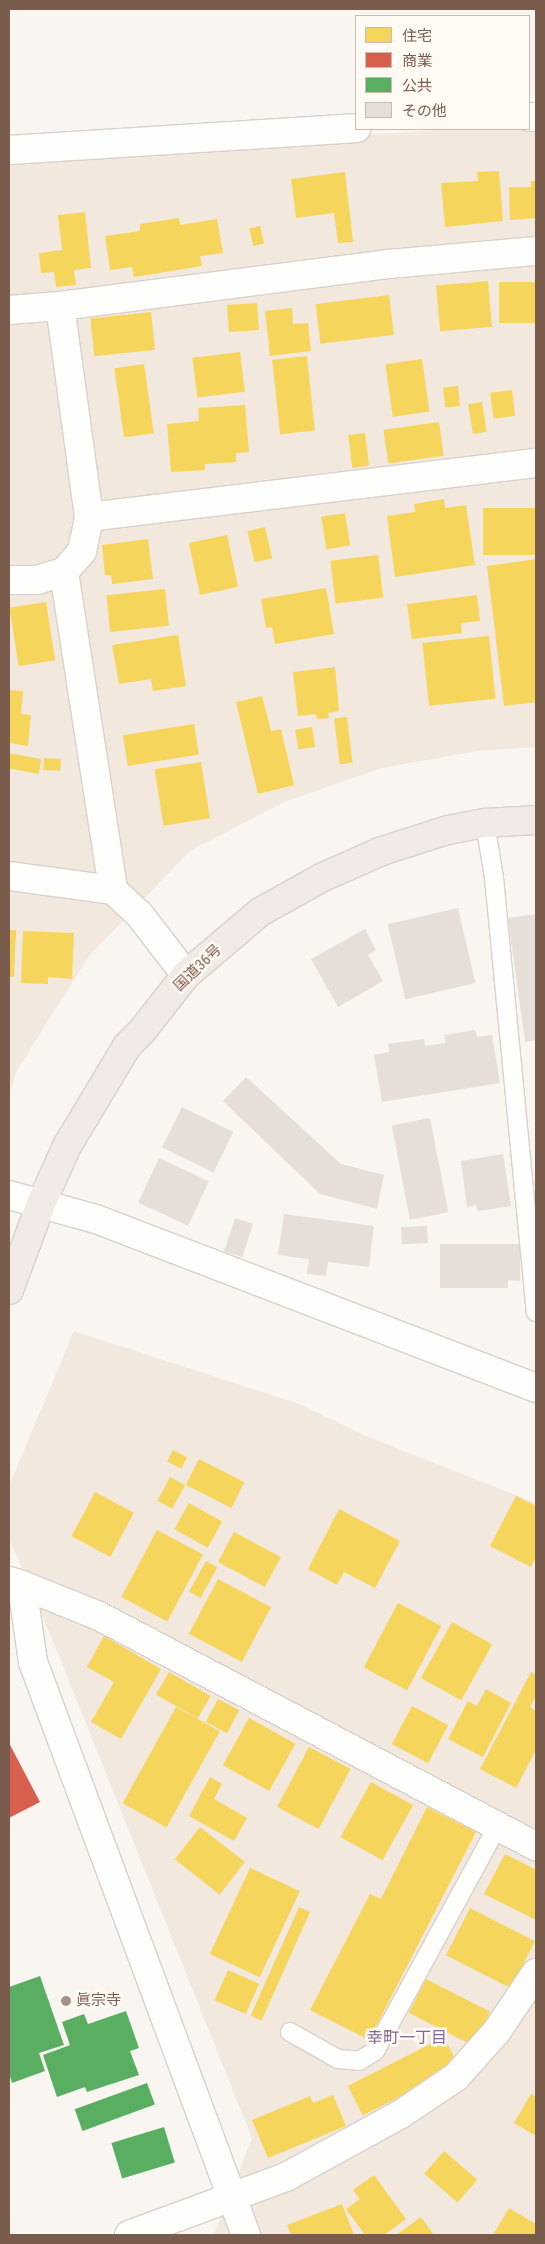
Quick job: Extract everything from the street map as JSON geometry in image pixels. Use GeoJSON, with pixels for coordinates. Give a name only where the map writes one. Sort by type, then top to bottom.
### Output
{"type":"FeatureCollection","features":[{"type":"Feature","properties":{"kind":"highway","name":"国道36号"},"geometry":{"type":"LineString","coordinates":[[9,1290],[41,1204],[67,1146],[128,1046],[186,975],[260,912],[323,877],[382,851],[448,830],[485,824],[536,820]]}},
{"type":"Feature","properties":{"kind":"street"},"geometry":{"type":"LineString","coordinates":[[9,150],[355,128]]}},
{"type":"Feature","properties":{"kind":"street"},"geometry":{"type":"LineString","coordinates":[[9,310],[60,306],[379,265],[536,251]]}},
{"type":"Feature","properties":{"kind":"street"},"geometry":{"type":"LineString","coordinates":[[9,580],[37,580],[64,572],[82,551],[89,517],[60,306]]}},
{"type":"Feature","properties":{"kind":"street"},"geometry":{"type":"LineString","coordinates":[[89,517],[536,463]]}},
{"type":"Feature","properties":{"kind":"street"},"geometry":{"type":"LineString","coordinates":[[64,572],[113,890]]}},
{"type":"Feature","properties":{"kind":"street"},"geometry":{"type":"LineString","coordinates":[[9,876],[113,890],[139,914],[186,975]]}},
{"type":"Feature","properties":{"kind":"street"},"geometry":{"type":"LineString","coordinates":[[9,1195],[96,1219],[536,1388]]}},
{"type":"Feature","properties":{"kind":"street"},"geometry":{"type":"LineString","coordinates":[[15,1583],[99,1616],[536,1846]]}},
{"type":"Feature","properties":{"kind":"street"},"geometry":{"type":"LineString","coordinates":[[15,1583],[33,1662],[246,2235]]}},
{"type":"Feature","properties":{"kind":"street"},"geometry":{"type":"LineString","coordinates":[[129,2235],[286,2177],[401,2114],[456,2077],[497,2031],[536,1973]]}},
{"type":"Feature","properties":{"kind":"lane"},"geometry":{"type":"LineString","coordinates":[[485,824],[494,878],[535,1282],[536,1312]]}},
{"type":"Feature","properties":{"kind":"lane"},"geometry":{"type":"LineString","coordinates":[[290,2032],[338,2059],[359,2061],[375,2051],[498,1826]]}},
{"type":"Feature","properties":{"kind":"shaded area"},"geometry":{"type":"Polygon","coordinates":[[[536,124],[536,747],[477,751],[382,768],[284,802],[190,851],[89,956],[17,1070],[9,1096],[9,158],[440,130],[530,130],[536,124]]]}},
{"type":"Feature","properties":{"kind":"shaded area"},"geometry":{"type":"Polygon","coordinates":[[[74,1331],[299,1404],[368,1437],[536,1503],[536,2235],[214,2235],[252,2138],[51,1636],[9,1538],[9,1486],[74,1331]]]}},
{"type":"Feature","properties":{"kind":"building: 住宅"},"geometry":{"type":"Polygon","coordinates":[[[499,171],[503,221],[445,227],[441,183],[478,181],[477,172],[499,171]]]}},
{"type":"Feature","properties":{"kind":"building: 住宅"},"geometry":{"type":"Polygon","coordinates":[[[345,172],[353,242],[338,243],[334,213],[296,218],[291,179],[345,172]]]}},
{"type":"Feature","properties":{"kind":"building: 住宅"},"geometry":{"type":"Polygon","coordinates":[[[531,181],[536,181],[536,218],[510,220],[509,187],[531,187],[531,181]]]}},
{"type":"Feature","properties":{"kind":"building: 住宅"},"geometry":{"type":"Polygon","coordinates":[[[85,212],[91,268],[74,270],[76,285],[56,287],[54,272],[41,273],[39,253],[62,250],[58,215],[85,212]]]}},
{"type":"Feature","properties":{"kind":"building: 住宅"},"geometry":{"type":"Polygon","coordinates":[[[179,218],[180,225],[217,219],[223,253],[200,256],[202,266],[134,277],[132,267],[110,270],[105,236],[140,231],[140,224],[179,218]]]}},
{"type":"Feature","properties":{"kind":"building: 住宅"},"geometry":{"type":"Polygon","coordinates":[[[260,226],[264,244],[253,246],[249,228],[260,226]]]}},
{"type":"Feature","properties":{"kind":"building: 住宅"},"geometry":{"type":"Polygon","coordinates":[[[488,281],[492,327],[440,331],[436,286],[488,281]]]}},
{"type":"Feature","properties":{"kind":"building: 住宅"},"geometry":{"type":"Polygon","coordinates":[[[499,282],[536,282],[536,323],[499,323],[499,282]]]}},
{"type":"Feature","properties":{"kind":"building: 住宅"},"geometry":{"type":"Polygon","coordinates":[[[389,295],[394,335],[320,344],[316,304],[389,295]]]}},
{"type":"Feature","properties":{"kind":"building: 住宅"},"geometry":{"type":"Polygon","coordinates":[[[257,303],[259,330],[229,332],[227,305],[257,303]]]}},
{"type":"Feature","properties":{"kind":"building: 住宅"},"geometry":{"type":"Polygon","coordinates":[[[292,308],[293,324],[308,323],[311,351],[270,356],[265,311],[292,308]]]}},
{"type":"Feature","properties":{"kind":"building: 住宅"},"geometry":{"type":"Polygon","coordinates":[[[151,312],[155,350],[94,356],[90,318],[151,312]]]}},
{"type":"Feature","properties":{"kind":"building: 住宅"},"geometry":{"type":"Polygon","coordinates":[[[240,352],[245,392],[197,398],[192,358],[240,352]]]}},
{"type":"Feature","properties":{"kind":"building: 住宅"},"geometry":{"type":"Polygon","coordinates":[[[307,356],[315,431],[280,434],[272,360],[307,356]]]}},
{"type":"Feature","properties":{"kind":"building: 住宅"},"geometry":{"type":"Polygon","coordinates":[[[422,359],[429,411],[393,417],[385,364],[422,359]]]}},
{"type":"Feature","properties":{"kind":"building: 住宅"},"geometry":{"type":"Polygon","coordinates":[[[144,364],[154,433],[124,437],[114,368],[144,364]]]}},
{"type":"Feature","properties":{"kind":"building: 住宅"},"geometry":{"type":"Polygon","coordinates":[[[458,386],[460,406],[445,407],[443,388],[458,386]]]}},
{"type":"Feature","properties":{"kind":"building: 住宅"},"geometry":{"type":"Polygon","coordinates":[[[512,390],[515,416],[493,418],[490,393],[512,390]]]}},
{"type":"Feature","properties":{"kind":"building: 住宅"},"geometry":{"type":"Polygon","coordinates":[[[482,402],[487,432],[473,434],[468,404],[482,402]]]}},
{"type":"Feature","properties":{"kind":"building: 住宅"},"geometry":{"type":"Polygon","coordinates":[[[245,405],[249,452],[236,453],[236,462],[205,464],[205,470],[171,472],[167,424],[199,421],[198,408],[245,405]]]}},
{"type":"Feature","properties":{"kind":"building: 住宅"},"geometry":{"type":"Polygon","coordinates":[[[439,422],[444,456],[388,463],[384,430],[439,422]]]}},
{"type":"Feature","properties":{"kind":"building: 住宅"},"geometry":{"type":"Polygon","coordinates":[[[365,433],[369,466],[352,468],[348,435],[365,433]]]}},
{"type":"Feature","properties":{"kind":"building: 住宅"},"geometry":{"type":"Polygon","coordinates":[[[444,499],[445,508],[466,505],[475,565],[395,577],[387,516],[415,512],[414,504],[444,499]]]}},
{"type":"Feature","properties":{"kind":"building: 住宅"},"geometry":{"type":"Polygon","coordinates":[[[483,508],[536,508],[536,555],[483,555],[483,508]]]}},
{"type":"Feature","properties":{"kind":"building: 住宅"},"geometry":{"type":"Polygon","coordinates":[[[345,513],[350,546],[326,549],[321,517],[345,513]]]}},
{"type":"Feature","properties":{"kind":"building: 住宅"},"geometry":{"type":"Polygon","coordinates":[[[265,527],[272,558],[255,562],[247,531],[265,527]]]}},
{"type":"Feature","properties":{"kind":"building: 住宅"},"geometry":{"type":"Polygon","coordinates":[[[227,535],[238,587],[200,595],[189,543],[227,535]]]}},
{"type":"Feature","properties":{"kind":"building: 住宅"},"geometry":{"type":"Polygon","coordinates":[[[148,539],[153,579],[112,584],[111,575],[105,575],[102,545],[148,539]]]}},
{"type":"Feature","properties":{"kind":"building: 住宅"},"geometry":{"type":"Polygon","coordinates":[[[378,555],[383,598],[336,604],[330,561],[378,555]]]}},
{"type":"Feature","properties":{"kind":"building: 住宅"},"geometry":{"type":"Polygon","coordinates":[[[536,559],[536,702],[504,706],[487,566],[536,559]]]}},
{"type":"Feature","properties":{"kind":"building: 住宅"},"geometry":{"type":"Polygon","coordinates":[[[326,588],[334,634],[275,644],[272,627],[266,628],[261,599],[326,588]]]}},
{"type":"Feature","properties":{"kind":"building: 住宅"},"geometry":{"type":"Polygon","coordinates":[[[165,589],[169,626],[110,632],[106,595],[165,589]]]}},
{"type":"Feature","properties":{"kind":"building: 住宅"},"geometry":{"type":"Polygon","coordinates":[[[477,595],[480,621],[461,623],[462,633],[412,639],[407,604],[477,595]]]}},
{"type":"Feature","properties":{"kind":"building: 住宅"},"geometry":{"type":"Polygon","coordinates":[[[46,602],[55,660],[19,666],[9,608],[46,602]]]}},
{"type":"Feature","properties":{"kind":"building: 住宅"},"geometry":{"type":"Polygon","coordinates":[[[178,635],[186,686],[153,691],[151,679],[119,684],[112,645],[178,635]]]}},
{"type":"Feature","properties":{"kind":"building: 住宅"},"geometry":{"type":"Polygon","coordinates":[[[489,636],[496,699],[429,706],[422,643],[489,636]]]}},
{"type":"Feature","properties":{"kind":"building: 住宅"},"geometry":{"type":"Polygon","coordinates":[[[335,667],[339,711],[328,713],[329,718],[317,719],[316,714],[298,716],[293,672],[335,667]]]}},
{"type":"Feature","properties":{"kind":"building: 住宅"},"geometry":{"type":"Polygon","coordinates":[[[9,690],[23,691],[21,714],[31,715],[28,746],[9,743],[9,690]]]}},
{"type":"Feature","properties":{"kind":"building: 住宅"},"geometry":{"type":"Polygon","coordinates":[[[262,696],[271,731],[281,729],[294,785],[258,794],[236,702],[262,696]]]}},
{"type":"Feature","properties":{"kind":"building: 住宅"},"geometry":{"type":"Polygon","coordinates":[[[347,717],[353,763],[340,764],[334,719],[347,717]]]}},
{"type":"Feature","properties":{"kind":"building: 住宅"},"geometry":{"type":"Polygon","coordinates":[[[194,724],[199,755],[128,766],[123,735],[194,724]]]}},
{"type":"Feature","properties":{"kind":"building: 住宅"},"geometry":{"type":"Polygon","coordinates":[[[312,727],[315,747],[298,749],[295,730],[312,727]]]}},
{"type":"Feature","properties":{"kind":"building: 住宅"},"geometry":{"type":"Polygon","coordinates":[[[9,753],[41,759],[39,774],[9,768],[9,753]]]}},
{"type":"Feature","properties":{"kind":"building: 住宅"},"geometry":{"type":"Polygon","coordinates":[[[44,758],[61,759],[60,771],[43,770],[44,758]]]}},
{"type":"Feature","properties":{"kind":"building: 住宅"},"geometry":{"type":"Polygon","coordinates":[[[201,762],[210,818],[163,826],[155,769],[201,762]]]}},
{"type":"Feature","properties":{"kind":"building: 住宅"},"geometry":{"type":"Polygon","coordinates":[[[9,930],[16,930],[14,977],[9,977],[9,930]]]}},
{"type":"Feature","properties":{"kind":"building: 住宅"},"geometry":{"type":"Polygon","coordinates":[[[23,931],[74,933],[72,979],[48,977],[48,984],[21,983],[23,931]]]}},
{"type":"Feature","properties":{"kind":"building: 住宅"},"geometry":{"type":"Polygon","coordinates":[[[173,1450],[187,1457],[181,1469],[167,1462],[173,1450]]]}},
{"type":"Feature","properties":{"kind":"building: 住宅"},"geometry":{"type":"Polygon","coordinates":[[[199,1459],[244,1482],[231,1508],[186,1485],[199,1459]]]}},
{"type":"Feature","properties":{"kind":"building: 住宅"},"geometry":{"type":"Polygon","coordinates":[[[170,1477],[185,1485],[172,1509],[157,1501],[170,1477]]]}},
{"type":"Feature","properties":{"kind":"building: 住宅"},"geometry":{"type":"Polygon","coordinates":[[[95,1492],[134,1513],[110,1557],[72,1536],[95,1492]]]}},
{"type":"Feature","properties":{"kind":"building: 住宅"},"geometry":{"type":"Polygon","coordinates":[[[516,1496],[536,1506],[536,1557],[531,1567],[490,1546],[516,1496]]]}},
{"type":"Feature","properties":{"kind":"building: 住宅"},"geometry":{"type":"Polygon","coordinates":[[[189,1503],[222,1521],[208,1548],[174,1529],[189,1503]]]}},
{"type":"Feature","properties":{"kind":"building: 住宅"},"geometry":{"type":"Polygon","coordinates":[[[339,1509],[400,1541],[375,1588],[344,1572],[337,1585],[308,1569],[339,1509]]]}},
{"type":"Feature","properties":{"kind":"building: 住宅"},"geometry":{"type":"Polygon","coordinates":[[[157,1530],[203,1554],[167,1622],[121,1597],[157,1530]]]}},
{"type":"Feature","properties":{"kind":"building: 住宅"},"geometry":{"type":"Polygon","coordinates":[[[234,1532],[281,1557],[265,1587],[218,1562],[234,1532]]]}},
{"type":"Feature","properties":{"kind":"building: 住宅"},"geometry":{"type":"Polygon","coordinates":[[[206,1561],[217,1567],[200,1598],[189,1592],[206,1561]]]}},
{"type":"Feature","properties":{"kind":"building: 住宅"},"geometry":{"type":"Polygon","coordinates":[[[218,1579],[271,1607],[242,1662],[189,1634],[218,1579]]]}},
{"type":"Feature","properties":{"kind":"building: 住宅"},"geometry":{"type":"Polygon","coordinates":[[[398,1603],[441,1626],[407,1690],[364,1667],[398,1603]]]}},
{"type":"Feature","properties":{"kind":"building: 住宅"},"geometry":{"type":"Polygon","coordinates":[[[452,1622],[492,1644],[461,1700],[421,1678],[452,1622]]]}},
{"type":"Feature","properties":{"kind":"building: 住宅"},"geometry":{"type":"Polygon","coordinates":[[[104,1636],[161,1669],[121,1739],[91,1722],[114,1682],[87,1667],[104,1636]]]}},
{"type":"Feature","properties":{"kind":"building: 住宅"},"geometry":{"type":"Polygon","coordinates":[[[169,1672],[211,1696],[198,1719],[156,1695],[169,1672]]]}},
{"type":"Feature","properties":{"kind":"building: 住宅"},"geometry":{"type":"Polygon","coordinates":[[[531,1672],[536,1675],[536,1696],[530,1707],[536,1711],[536,1750],[516,1788],[480,1769],[531,1672]]]}},
{"type":"Feature","properties":{"kind":"building: 住宅"},"geometry":{"type":"Polygon","coordinates":[[[486,1689],[511,1703],[483,1757],[448,1739],[468,1701],[477,1706],[486,1689]]]}},
{"type":"Feature","properties":{"kind":"building: 住宅"},"geometry":{"type":"Polygon","coordinates":[[[218,1699],[239,1710],[227,1733],[206,1722],[218,1699]]]}},
{"type":"Feature","properties":{"kind":"building: 住宅"},"geometry":{"type":"Polygon","coordinates":[[[412,1706],[448,1725],[428,1763],[392,1744],[412,1706]]]}},
{"type":"Feature","properties":{"kind":"building: 住宅"},"geometry":{"type":"Polygon","coordinates":[[[176,1707],[220,1731],[166,1827],[123,1803],[176,1707]]]}},
{"type":"Feature","properties":{"kind":"building: 住宅"},"geometry":{"type":"Polygon","coordinates":[[[249,1718],[295,1744],[269,1791],[223,1765],[249,1718]]]}},
{"type":"Feature","properties":{"kind":"building: 住宅"},"geometry":{"type":"Polygon","coordinates":[[[309,1747],[350,1769],[319,1829],[277,1807],[309,1747]]]}},
{"type":"Feature","properties":{"kind":"building: 住宅"},"geometry":{"type":"Polygon","coordinates":[[[210,1777],[222,1784],[214,1799],[247,1818],[234,1841],[189,1816],[210,1777]]]}},
{"type":"Feature","properties":{"kind":"building: 住宅"},"geometry":{"type":"Polygon","coordinates":[[[371,1782],[413,1805],[382,1860],[340,1837],[371,1782]]]}},
{"type":"Feature","properties":{"kind":"building: 住宅"},"geometry":{"type":"Polygon","coordinates":[[[427,1807],[476,1832],[369,2040],[310,2010],[370,1894],[381,1899],[427,1807]]]}},
{"type":"Feature","properties":{"kind":"building: 住宅"},"geometry":{"type":"Polygon","coordinates":[[[200,1827],[245,1862],[220,1894],[175,1859],[200,1827]]]}},
{"type":"Feature","properties":{"kind":"building: 住宅"},"geometry":{"type":"Polygon","coordinates":[[[505,1854],[536,1870],[536,1920],[484,1894],[505,1854]]]}},
{"type":"Feature","properties":{"kind":"building: 住宅"},"geometry":{"type":"Polygon","coordinates":[[[250,1868],[300,1891],[260,1977],[210,1954],[250,1868]]]}},
{"type":"Feature","properties":{"kind":"building: 住宅"},"geometry":{"type":"Polygon","coordinates":[[[299,1907],[310,1912],[262,2021],[251,2016],[299,1907]]]}},
{"type":"Feature","properties":{"kind":"building: 住宅"},"geometry":{"type":"Polygon","coordinates":[[[470,1908],[535,1941],[511,1988],[446,1955],[470,1908]]]}},
{"type":"Feature","properties":{"kind":"building: 住宅"},"geometry":{"type":"Polygon","coordinates":[[[228,1970],[259,1984],[246,2014],[215,2000],[228,1970]]]}},
{"type":"Feature","properties":{"kind":"building: 住宅"},"geometry":{"type":"Polygon","coordinates":[[[426,1979],[490,2012],[473,2046],[409,2013],[426,1979]]]}},
{"type":"Feature","properties":{"kind":"building: 住宅"},"geometry":{"type":"Polygon","coordinates":[[[444,2037],[459,2066],[363,2115],[348,2086],[444,2037]]]}},
{"type":"Feature","properties":{"kind":"building: 住宅"},"geometry":{"type":"Polygon","coordinates":[[[531,2094],[536,2097],[536,2136],[514,2123],[531,2094]]]}},
{"type":"Feature","properties":{"kind":"building: 住宅"},"geometry":{"type":"Polygon","coordinates":[[[333,2095],[346,2126],[268,2158],[252,2120],[310,2096],[313,2103],[333,2095]]]}},
{"type":"Feature","properties":{"kind":"building: 住宅"},"geometry":{"type":"Polygon","coordinates":[[[444,2151],[477,2180],[458,2203],[424,2174],[444,2151]]]}},
{"type":"Feature","properties":{"kind":"building: 住宅"},"geometry":{"type":"Polygon","coordinates":[[[374,2175],[406,2219],[384,2235],[365,2235],[346,2209],[360,2199],[353,2190],[374,2175]]]}},
{"type":"Feature","properties":{"kind":"building: 住宅"},"geometry":{"type":"Polygon","coordinates":[[[342,2204],[354,2235],[291,2235],[287,2225],[342,2204]]]}},
{"type":"Feature","properties":{"kind":"building: 住宅"},"geometry":{"type":"Polygon","coordinates":[[[509,2208],[536,2224],[536,2235],[493,2235],[509,2208]]]}},
{"type":"Feature","properties":{"kind":"building: 住宅"},"geometry":{"type":"Polygon","coordinates":[[[421,2217],[434,2235],[396,2235],[421,2217]]]}},
{"type":"Feature","properties":{"kind":"building: 商業"},"geometry":{"type":"Polygon","coordinates":[[[9,1743],[40,1802],[9,1818],[9,1743]]]}},
{"type":"Feature","properties":{"kind":"building: 公共"},"geometry":{"type":"Polygon","coordinates":[[[40,1976],[64,2045],[39,2053],[45,2071],[12,2083],[9,2073],[9,1987],[40,1976]]]}},
{"type":"Feature","properties":{"kind":"building: 公共"},"geometry":{"type":"Polygon","coordinates":[[[126,2011],[139,2048],[130,2051],[139,2075],[87,2092],[85,2087],[57,2097],[43,2055],[70,2045],[62,2022],[84,2014],[88,2024],[126,2011]]]}},
{"type":"Feature","properties":{"kind":"building: 公共"},"geometry":{"type":"Polygon","coordinates":[[[147,2083],[155,2105],[83,2131],[75,2109],[147,2083]]]}},
{"type":"Feature","properties":{"kind":"building: 公共"},"geometry":{"type":"Polygon","coordinates":[[[164,2127],[175,2162],[122,2178],[111,2143],[164,2127]]]}},
{"type":"Feature","properties":{"kind":"building: その他"},"geometry":{"type":"Polygon","coordinates":[[[458,908],[475,983],[405,999],[388,924],[458,908]]]}},
{"type":"Feature","properties":{"kind":"building: その他"},"geometry":{"type":"Polygon","coordinates":[[[536,914],[536,1040],[525,1042],[508,918],[536,914]]]}},
{"type":"Feature","properties":{"kind":"building: その他"},"geometry":{"type":"Polygon","coordinates":[[[365,929],[376,950],[368,955],[383,981],[338,1007],[311,959],[365,929]]]}},
{"type":"Feature","properties":{"kind":"building: その他"},"geometry":{"type":"Polygon","coordinates":[[[475,1030],[477,1037],[492,1035],[500,1083],[382,1102],[374,1055],[389,1052],[388,1044],[424,1039],[425,1046],[446,1043],[444,1035],[475,1030]]]}},
{"type":"Feature","properties":{"kind":"building: その他"},"geometry":{"type":"Polygon","coordinates":[[[246,1077],[341,1164],[384,1175],[377,1209],[320,1194],[223,1101],[246,1077]]]}},
{"type":"Feature","properties":{"kind":"building: その他"},"geometry":{"type":"Polygon","coordinates":[[[182,1107],[233,1132],[214,1172],[162,1147],[182,1107]]]}},
{"type":"Feature","properties":{"kind":"building: その他"},"geometry":{"type":"Polygon","coordinates":[[[430,1118],[448,1212],[410,1220],[392,1125],[430,1118]]]}},
{"type":"Feature","properties":{"kind":"building: その他"},"geometry":{"type":"Polygon","coordinates":[[[503,1154],[511,1206],[477,1211],[476,1205],[467,1207],[461,1161],[503,1154]]]}},
{"type":"Feature","properties":{"kind":"building: その他"},"geometry":{"type":"Polygon","coordinates":[[[159,1158],[209,1181],[188,1226],[138,1202],[159,1158]]]}},
{"type":"Feature","properties":{"kind":"building: その他"},"geometry":{"type":"Polygon","coordinates":[[[284,1214],[374,1226],[369,1267],[328,1262],[326,1276],[307,1274],[309,1259],[278,1255],[284,1214]]]}},
{"type":"Feature","properties":{"kind":"building: その他"},"geometry":{"type":"Polygon","coordinates":[[[235,1218],[253,1224],[242,1257],[224,1251],[235,1218]]]}},
{"type":"Feature","properties":{"kind":"building: その他"},"geometry":{"type":"Polygon","coordinates":[[[427,1226],[428,1243],[402,1244],[401,1227],[427,1226]]]}},
{"type":"Feature","properties":{"kind":"building: その他"},"geometry":{"type":"Polygon","coordinates":[[[440,1244],[520,1244],[520,1281],[508,1280],[508,1288],[440,1288],[440,1244]]]}},
{"type":"Feature","properties":{"kind":"place","name":"眞宗寺"},"geometry":{"type":"Point","coordinates":[66,2001]}},
{"type":"Feature","properties":{"kind":"district","name":"幸町一丁目"},"geometry":{"type":"Point","coordinates":[407,2038]}}]}
